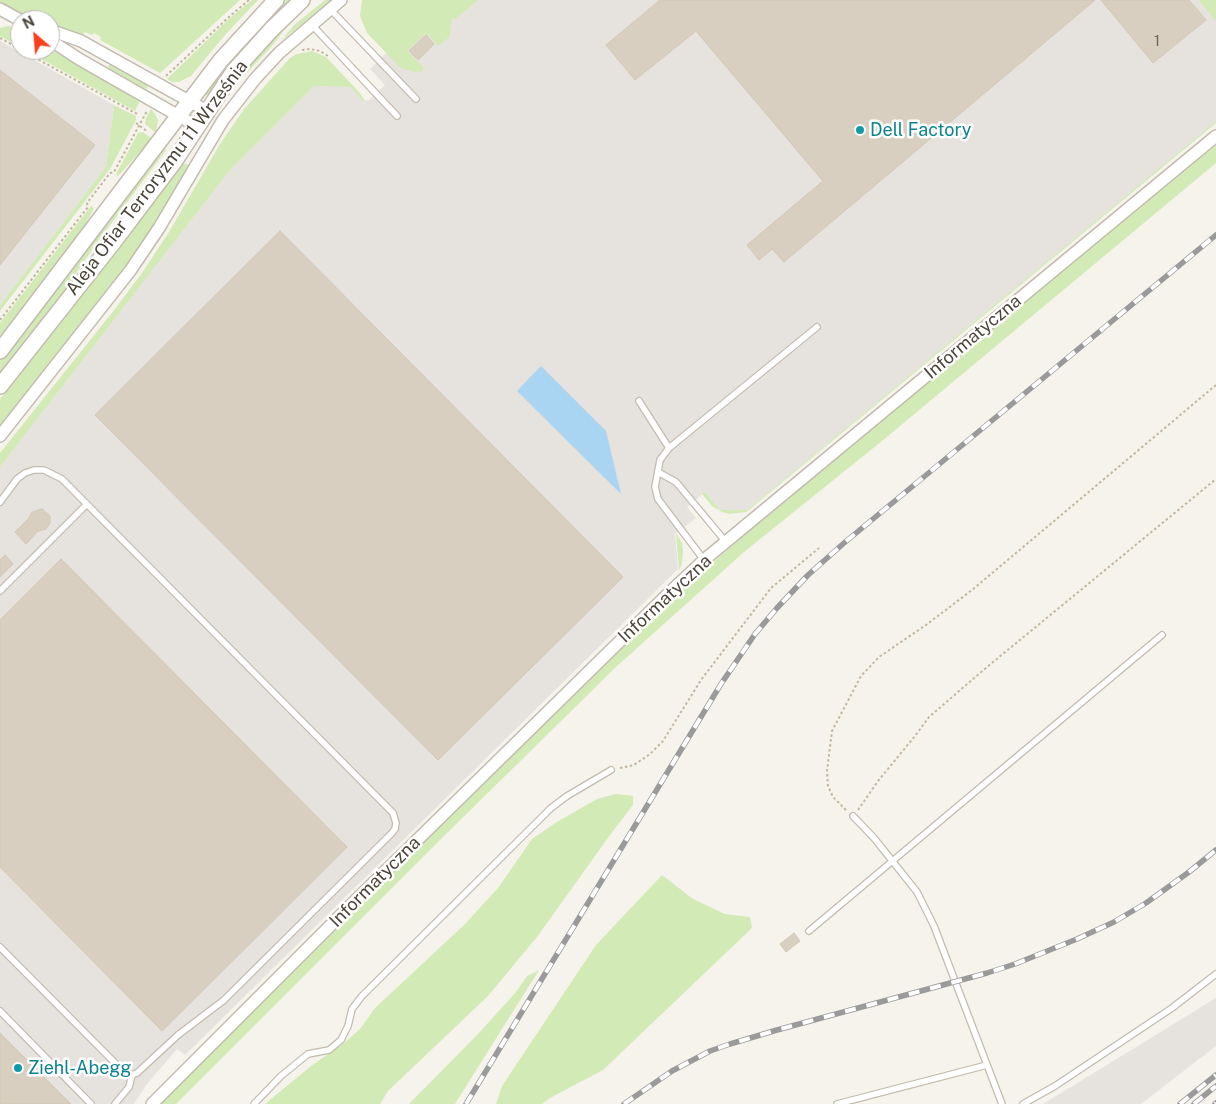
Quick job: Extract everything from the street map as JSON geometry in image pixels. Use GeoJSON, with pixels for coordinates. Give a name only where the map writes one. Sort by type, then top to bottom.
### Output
{"type":"FeatureCollection","features":[{"type":"Feature","properties":{"kind":"street","name":"Aleja Ofiar Terroryzmu 11 Września"},"geometry":{"type":"LineString","coordinates":[[0,350],[190,101],[235,44],[276,0]]}},
{"type":"Feature","properties":{"kind":"street","name":"Aleja Ofiar Terroryzmu 11 Września"},"geometry":{"type":"LineString","coordinates":[[0,386],[174,162],[223,87],[246,57],[302,0]]}},
{"type":"Feature","properties":{"kind":"street"},"geometry":{"type":"LineString","coordinates":[[0,436],[130,271],[159,228],[216,132],[255,79],[279,53],[341,0]]}},
{"type":"Feature","properties":{"kind":"street"},"geometry":{"type":"LineString","coordinates":[[60,34],[81,41],[207,111]]}},
{"type":"Feature","properties":{"kind":"street"},"geometry":{"type":"LineString","coordinates":[[60,47],[78,59],[198,126]]}},
{"type":"Feature","properties":{"kind":"street","name":"Informatyczna"},"geometry":{"type":"LineString","coordinates":[[152,1104],[373,884],[704,560],[1216,136]]}},
{"type":"Feature","properties":{"kind":"lane"},"geometry":{"type":"LineString","coordinates":[[330,9],[416,99]]}},
{"type":"Feature","properties":{"kind":"lane"},"geometry":{"type":"LineString","coordinates":[[311,24],[397,116]]}},
{"type":"Feature","properties":{"kind":"lane"},"geometry":{"type":"LineString","coordinates":[[704,560],[658,499],[654,487],[660,460],[669,448],[817,327]]}},
{"type":"Feature","properties":{"kind":"lane"},"geometry":{"type":"LineString","coordinates":[[639,402],[669,448]]}},
{"type":"Feature","properties":{"kind":"lane"},"geometry":{"type":"LineString","coordinates":[[0,502],[17,479],[25,473],[34,470],[44,470],[62,479],[393,813],[396,823],[395,829],[391,834],[224,1000],[178,1035],[144,1068],[132,1075],[129,1087],[115,1104]]}},
{"type":"Feature","properties":{"kind":"lane"},"geometry":{"type":"LineString","coordinates":[[658,472],[676,482],[726,542]]}},
{"type":"Feature","properties":{"kind":"lane"},"geometry":{"type":"LineString","coordinates":[[0,590],[87,504]]}},
{"type":"Feature","properties":{"kind":"lane"},"geometry":{"type":"LineString","coordinates":[[809,931],[1162,635]]}},
{"type":"Feature","properties":{"kind":"lane"},"geometry":{"type":"LineString","coordinates":[[254,1104],[281,1076],[308,1054],[329,1050],[341,1040],[348,1026],[352,1009],[362,996],[551,808],[567,796],[611,770]]}},
{"type":"Feature","properties":{"kind":"lane"},"geometry":{"type":"LineString","coordinates":[[853,816],[872,835],[911,882],[933,922],[1002,1104]]}},
{"type":"Feature","properties":{"kind":"lane"},"geometry":{"type":"LineString","coordinates":[[0,947],[121,1069],[132,1075]]}},
{"type":"Feature","properties":{"kind":"lane"},"geometry":{"type":"LineString","coordinates":[[1023,1104],[1055,1086],[1156,1018],[1216,974]]}},
{"type":"Feature","properties":{"kind":"lane"},"geometry":{"type":"LineString","coordinates":[[0,1011],[92,1104]]}},
{"type":"Feature","properties":{"kind":"lane"},"geometry":{"type":"LineString","coordinates":[[837,1104],[987,1065]]}},
{"type":"Feature","properties":{"kind":"path"},"geometry":{"type":"LineString","coordinates":[[164,79],[248,0]]}},
{"type":"Feature","properties":{"kind":"path"},"geometry":{"type":"LineString","coordinates":[[39,60],[139,115]]}},
{"type":"Feature","properties":{"kind":"path"},"geometry":{"type":"LineString","coordinates":[[0,320],[88,207],[87,203],[110,173],[114,172],[149,106]]}},
{"type":"Feature","properties":{"kind":"path"},"geometry":{"type":"LineString","coordinates":[[136,123],[148,132]]}},
{"type":"Feature","properties":{"kind":"path"},"geometry":{"type":"LineString","coordinates":[[1216,385],[972,590],[926,625],[879,657],[861,676],[832,731],[826,772],[828,786],[833,797],[853,816],[929,717],[994,661],[1216,479]]}},
{"type":"Feature","properties":{"kind":"path"},"geometry":{"type":"LineString","coordinates":[[611,770],[634,765],[650,754],[663,741],[700,680],[771,588],[819,548]]}},
{"type":"Feature","properties":{"kind":"shaded area"},"geometry":{"type":"Polygon","coordinates":[[[398,0],[1216,0],[1216,121],[747,510],[720,510],[705,492],[687,507],[696,518],[675,534],[678,569],[185,1055],[177,1049],[147,1084],[134,1104],[0,1104],[0,467],[230,170],[314,86],[350,87],[364,101],[369,100],[385,85],[370,69],[389,50],[398,0]]]}},
{"type":"Feature","properties":{"kind":"shaded area"},"geometry":{"type":"Polygon","coordinates":[[[0,41],[10,47],[10,60],[34,60],[114,105],[106,167],[0,305],[0,41]]]}},
{"type":"Feature","properties":{"kind":"shaded area"},"geometry":{"type":"Polygon","coordinates":[[[1216,998],[1216,1046],[1141,1104],[1043,1104],[1216,998]]]}},
{"type":"Feature","properties":{"kind":"green space"},"geometry":{"type":"Polygon","coordinates":[[[0,0],[240,0],[160,73],[100,40],[101,37],[94,33],[92,35],[85,32],[83,35],[60,27],[60,10],[15,10],[0,2],[0,0]]]}},
{"type":"Feature","properties":{"kind":"green space"},"geometry":{"type":"Polygon","coordinates":[[[252,0],[258,0],[225,35],[191,76],[179,82],[172,82],[167,79],[231,17],[252,0]]]}},
{"type":"Feature","properties":{"kind":"green space"},"geometry":{"type":"Polygon","coordinates":[[[286,0],[293,0],[206,95],[205,93],[215,78],[286,0]]]}},
{"type":"Feature","properties":{"kind":"green space"},"geometry":{"type":"Polygon","coordinates":[[[325,0],[331,0],[281,41],[294,25],[325,0]]]}},
{"type":"Feature","properties":{"kind":"green space"},"geometry":{"type":"Polygon","coordinates":[[[362,0],[478,0],[455,19],[452,18],[449,37],[438,46],[426,33],[407,51],[423,67],[423,71],[415,72],[403,69],[398,65],[367,33],[360,16],[362,0]]]}},
{"type":"Feature","properties":{"kind":"green space"},"geometry":{"type":"Polygon","coordinates":[[[1199,0],[1216,0],[1216,21],[1211,15],[1199,0]]]}},
{"type":"Feature","properties":{"kind":"green space"},"geometry":{"type":"Polygon","coordinates":[[[290,22],[272,46],[244,76],[219,108],[249,66],[290,22]]]}},
{"type":"Feature","properties":{"kind":"green space"},"geometry":{"type":"Polygon","coordinates":[[[10,26],[10,42],[0,36],[0,28],[10,26]]]}},
{"type":"Feature","properties":{"kind":"green space"},"geometry":{"type":"Polygon","coordinates":[[[312,51],[326,57],[365,101],[350,87],[314,86],[230,170],[0,467],[0,453],[142,273],[169,232],[220,144],[245,108],[290,58],[297,54],[312,51]]]}},
{"type":"Feature","properties":{"kind":"green space"},"geometry":{"type":"Polygon","coordinates":[[[60,55],[140,101],[135,111],[43,60],[60,60],[60,55]]]}},
{"type":"Feature","properties":{"kind":"green space"},"geometry":{"type":"Polygon","coordinates":[[[110,64],[149,85],[146,89],[111,70],[108,67],[110,64]]]}},
{"type":"Feature","properties":{"kind":"green space"},"geometry":{"type":"Polygon","coordinates":[[[114,105],[136,116],[136,120],[110,169],[0,311],[0,305],[106,167],[114,105]]]}},
{"type":"Feature","properties":{"kind":"green space"},"geometry":{"type":"Polygon","coordinates":[[[151,109],[158,120],[156,133],[145,124],[151,109]]]}},
{"type":"Feature","properties":{"kind":"green space"},"geometry":{"type":"Polygon","coordinates":[[[1216,121],[1216,123],[746,512],[729,514],[722,512],[712,506],[702,494],[705,492],[720,510],[747,510],[1216,121]]]}},
{"type":"Feature","properties":{"kind":"green space"},"geometry":{"type":"Polygon","coordinates":[[[143,132],[152,139],[118,176],[116,174],[138,133],[143,132]]]}},
{"type":"Feature","properties":{"kind":"green space"},"geometry":{"type":"Polygon","coordinates":[[[1216,143],[1216,163],[882,441],[744,552],[616,667],[176,1104],[161,1104],[530,737],[684,588],[762,520],[1216,143]]]}},
{"type":"Feature","properties":{"kind":"green space"},"geometry":{"type":"Polygon","coordinates":[[[163,148],[166,150],[96,244],[58,300],[0,375],[0,361],[163,148]]]}},
{"type":"Feature","properties":{"kind":"green space"},"geometry":{"type":"Polygon","coordinates":[[[183,163],[189,165],[141,245],[115,281],[0,426],[0,399],[183,163]]]}},
{"type":"Feature","properties":{"kind":"green space"},"geometry":{"type":"Polygon","coordinates":[[[91,206],[94,208],[82,231],[0,337],[0,323],[91,206]]]}},
{"type":"Feature","properties":{"kind":"green space"},"geometry":{"type":"Polygon","coordinates":[[[676,533],[682,543],[683,550],[682,564],[679,570],[676,533]]]}},
{"type":"Feature","properties":{"kind":"green space"},"geometry":{"type":"Polygon","coordinates":[[[616,794],[633,796],[633,805],[537,937],[488,996],[388,1091],[380,1104],[265,1104],[360,1029],[375,1008],[464,925],[498,888],[532,839],[597,799],[616,794]]]}},
{"type":"Feature","properties":{"kind":"green space"},"geometry":{"type":"Polygon","coordinates":[[[662,875],[693,899],[725,914],[750,917],[752,928],[603,1070],[542,1104],[496,1104],[502,1086],[596,945],[662,875]]]}},
{"type":"Feature","properties":{"kind":"green space"},"geometry":{"type":"Polygon","coordinates":[[[539,970],[455,1104],[409,1104],[478,1034],[516,992],[527,976],[539,970]]]}},
{"type":"Feature","properties":{"kind":"water"},"geometry":{"type":"Polygon","coordinates":[[[541,366],[606,431],[621,494],[517,391],[541,366]]]}},
{"type":"Feature","properties":{"kind":"building","name":"Dell Factory"},"geometry":{"type":"Polygon","coordinates":[[[660,0],[1095,0],[784,262],[772,249],[759,260],[747,245],[823,181],[696,31],[635,80],[606,45],[660,0]]]}},
{"type":"Feature","properties":{"kind":"building"},"geometry":{"type":"Polygon","coordinates":[[[1101,0],[1189,0],[1206,20],[1153,63],[1101,0]]]}},
{"type":"Feature","properties":{"kind":"building"},"geometry":{"type":"Polygon","coordinates":[[[426,35],[434,44],[418,60],[409,51],[426,35]]]}},
{"type":"Feature","properties":{"kind":"building"},"geometry":{"type":"Polygon","coordinates":[[[0,70],[95,145],[0,265],[0,70]]]}},
{"type":"Feature","properties":{"kind":"building"},"geometry":{"type":"Polygon","coordinates":[[[280,231],[623,577],[438,760],[95,415],[280,231]]]}},
{"type":"Feature","properties":{"kind":"building"},"geometry":{"type":"Polygon","coordinates":[[[42,509],[50,516],[50,523],[46,529],[38,531],[26,544],[15,532],[29,518],[32,512],[42,509]]]}},
{"type":"Feature","properties":{"kind":"building"},"geometry":{"type":"Polygon","coordinates":[[[5,555],[13,564],[0,577],[0,560],[5,555]]]}},
{"type":"Feature","properties":{"kind":"building"},"geometry":{"type":"Polygon","coordinates":[[[61,559],[347,847],[162,1031],[0,867],[0,620],[61,559]]]}},
{"type":"Feature","properties":{"kind":"building"},"geometry":{"type":"Polygon","coordinates":[[[794,933],[800,941],[786,952],[780,944],[794,933]]]}},
{"type":"Feature","properties":{"kind":"building","name":"Ziehl-Abegg"},"geometry":{"type":"Polygon","coordinates":[[[0,1033],[71,1104],[0,1104],[0,1033]]]}},
{"type":"Feature","properties":{"kind":"railway"},"geometry":{"type":"LineString","coordinates":[[466,1104],[721,684],[755,634],[777,608],[808,575],[844,543],[1216,235]]}},
{"type":"Feature","properties":{"kind":"railway"},"geometry":{"type":"LineString","coordinates":[[624,1104],[672,1071],[710,1051],[777,1030],[987,973],[1077,939],[1114,922],[1146,903],[1216,850]]}},
{"type":"Feature","properties":{"kind":"railway"},"geometry":{"type":"LineString","coordinates":[[1180,1104],[1216,1075]]}},
{"type":"Feature","properties":{"kind":"railway"},"geometry":{"type":"LineString","coordinates":[[1194,1104],[1216,1086]]}},
{"type":"Feature","properties":{"kind":"place","name":"Dell Factory"},"geometry":{"type":"Point","coordinates":[860,130]}},
{"type":"Feature","properties":{"kind":"place","name":"Ziehl-Abegg"},"geometry":{"type":"Point","coordinates":[18,1068]}}]}
